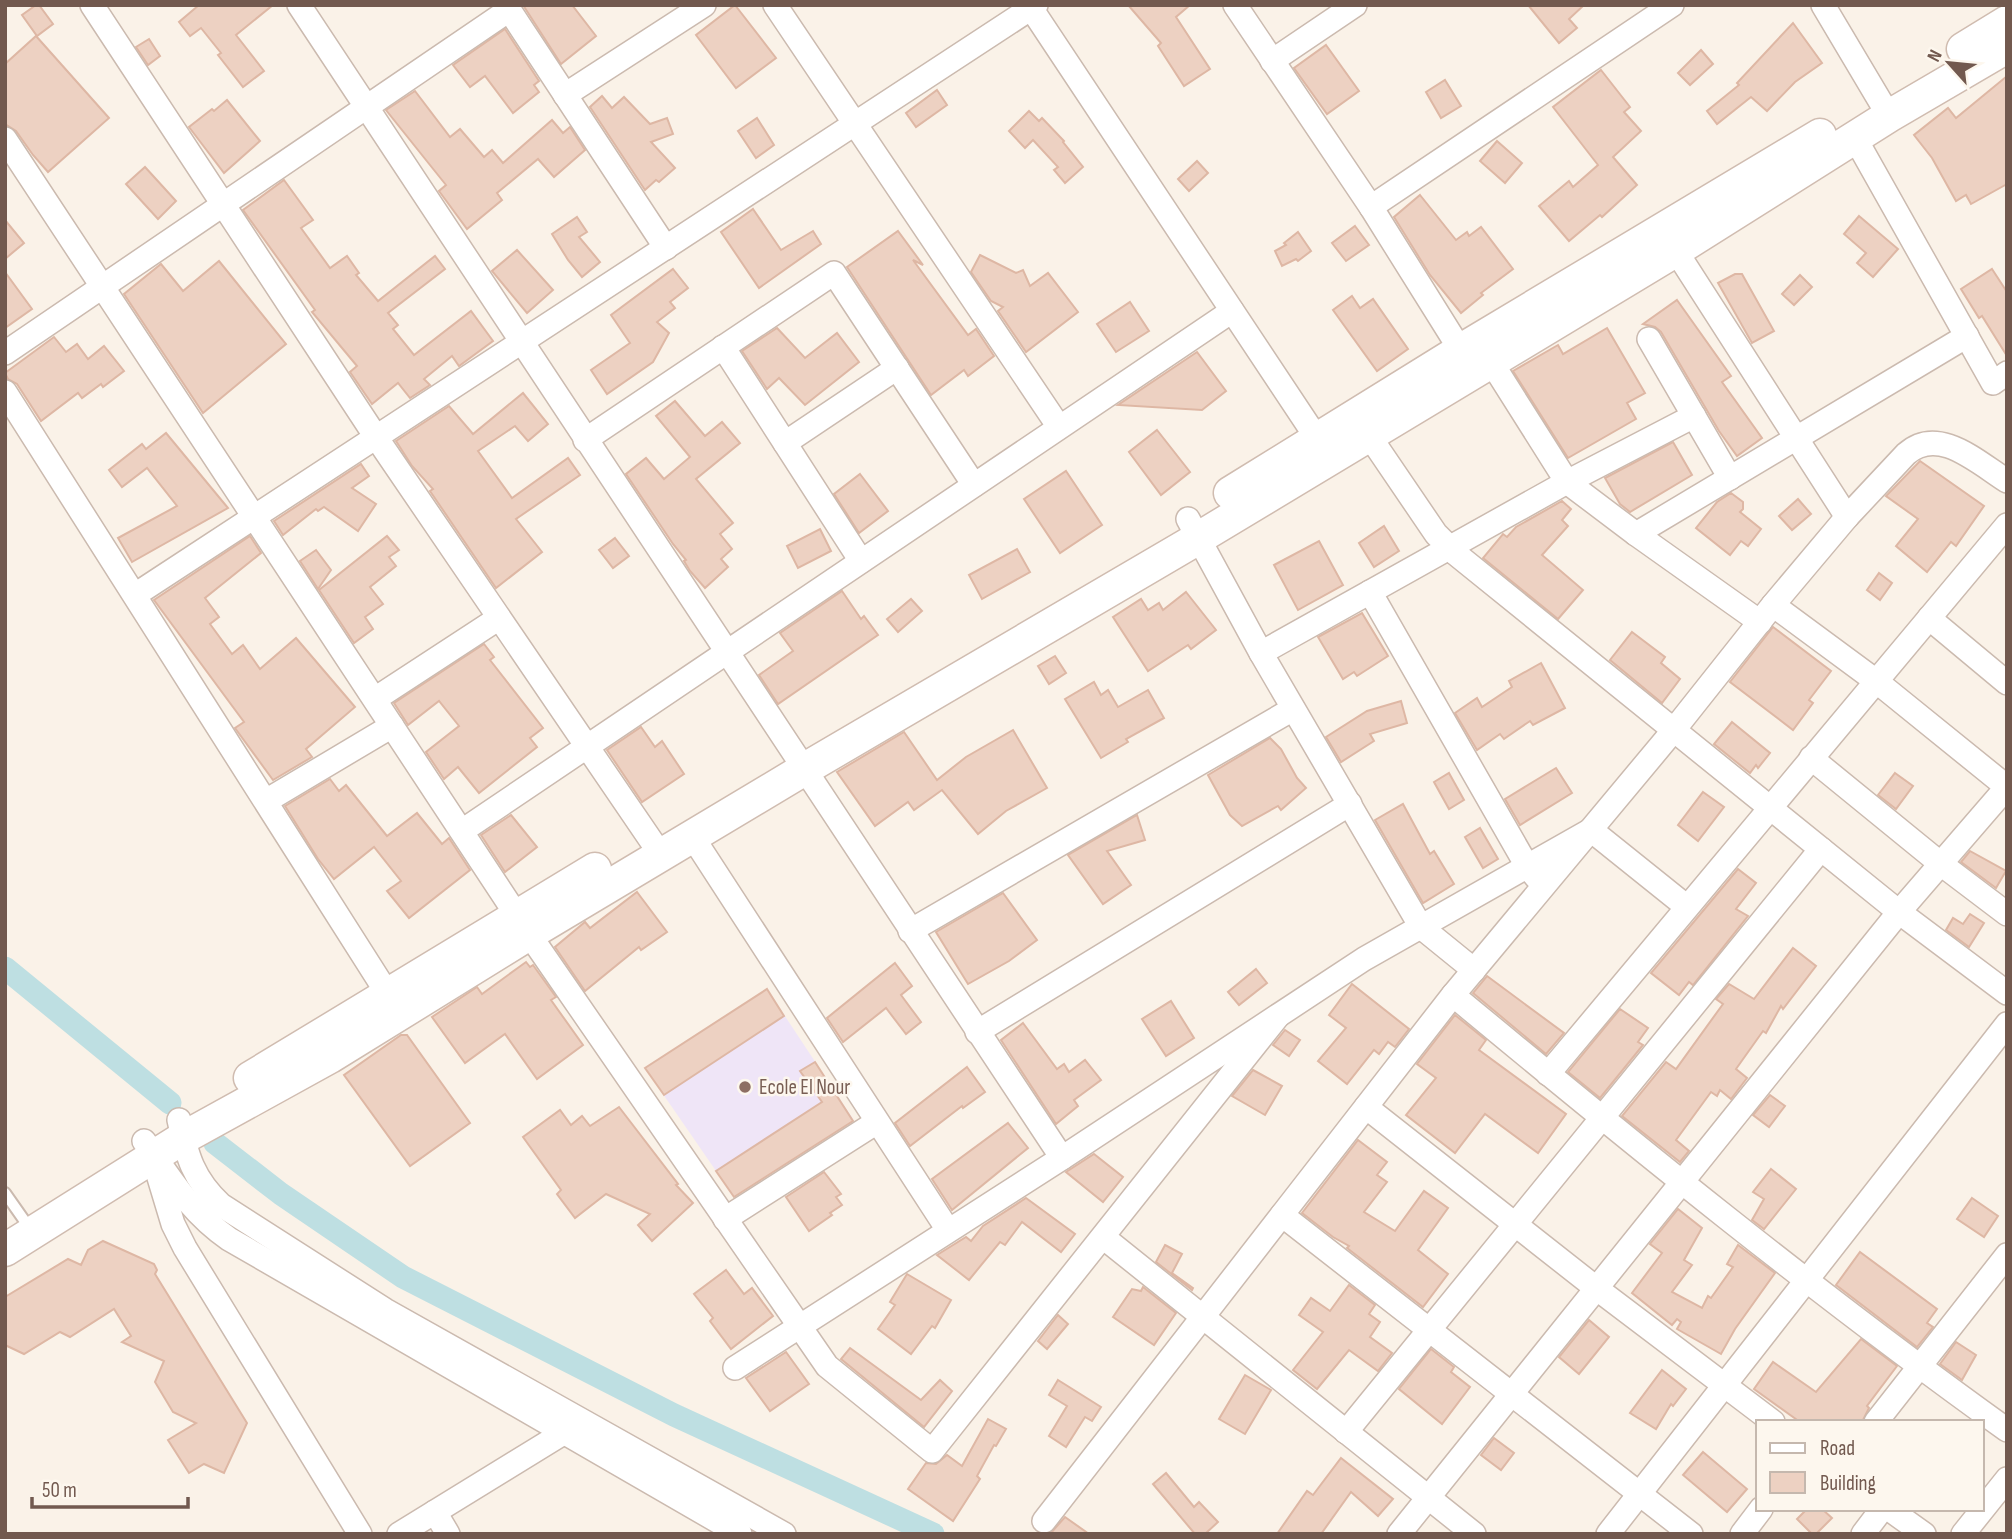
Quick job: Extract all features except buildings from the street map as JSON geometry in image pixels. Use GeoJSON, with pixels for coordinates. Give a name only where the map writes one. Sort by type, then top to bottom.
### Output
{"type":"FeatureCollection","features":[{"type":"Feature","properties":{"kind":"main road"},"geometry":{"type":"LineString","coordinates":[[5,1250],[16,1216],[151,1151],[181,1129],[324,1047],[797,761],[1192,529],[1884,108],[2007,22]]}},
{"type":"Feature","properties":{"kind":"main road"},"geometry":{"type":"LineString","coordinates":[[1669,240],[1855,138],[1884,108],[2007,47]]}},
{"type":"Feature","properties":{"kind":"main road"},"geometry":{"type":"LineString","coordinates":[[1323,448],[1368,435],[1476,355]]}},
{"type":"Feature","properties":{"kind":"main road"},"geometry":{"type":"LineString","coordinates":[[655,846],[692,836],[797,761]]}},
{"type":"Feature","properties":{"kind":"street"},"geometry":{"type":"LineString","coordinates":[[92,5],[376,437],[655,846]]}},
{"type":"Feature","properties":{"kind":"street"},"geometry":{"type":"LineString","coordinates":[[299,5],[1062,1158]]}},
{"type":"Feature","properties":{"kind":"street"},"geometry":{"type":"LineString","coordinates":[[565,95],[704,5]]}},
{"type":"Feature","properties":{"kind":"street"},"geometry":{"type":"LineString","coordinates":[[775,5],[1059,428]]}},
{"type":"Feature","properties":{"kind":"street"},"geometry":{"type":"LineString","coordinates":[[1235,5],[1371,207],[1567,482],[1636,534],[1876,681],[2007,787],[1899,912],[1399,1534]]}},
{"type":"Feature","properties":{"kind":"street"},"geometry":{"type":"LineString","coordinates":[[1272,61],[1355,5]]}},
{"type":"Feature","properties":{"kind":"street"},"geometry":{"type":"LineString","coordinates":[[1371,207],[1672,5]]}},
{"type":"Feature","properties":{"kind":"street"},"geometry":{"type":"LineString","coordinates":[[1823,5],[1884,108]]}},
{"type":"Feature","properties":{"kind":"street"},"geometry":{"type":"LineString","coordinates":[[135,595],[1032,6],[1323,448]]}},
{"type":"Feature","properties":{"kind":"street"},"geometry":{"type":"LineString","coordinates":[[5,353],[366,107],[507,7],[666,248]]}},
{"type":"Feature","properties":{"kind":"street"},"geometry":{"type":"LineString","coordinates":[[1855,138],[1993,383],[2007,373]]}},
{"type":"Feature","properties":{"kind":"street"},"geometry":{"type":"LineString","coordinates":[[5,139],[523,925],[827,1366],[932,1451],[1278,1016]]}},
{"type":"Feature","properties":{"kind":"street"},"geometry":{"type":"LineString","coordinates":[[1669,240],[1847,517]]}},
{"type":"Feature","properties":{"kind":"street"},"geometry":{"type":"LineString","coordinates":[[585,440],[834,273],[974,485]]}},
{"type":"Feature","properties":{"kind":"street"},"geometry":{"type":"LineString","coordinates":[[462,831],[1232,311]]}},
{"type":"Feature","properties":{"kind":"street"},"geometry":{"type":"LineString","coordinates":[[1636,534],[1967,336]]}},
{"type":"Feature","properties":{"kind":"street"},"geometry":{"type":"LineString","coordinates":[[1649,338],[1730,478]]}},
{"type":"Feature","properties":{"kind":"street"},"geometry":{"type":"LineString","coordinates":[[723,348],[861,561]]}},
{"type":"Feature","properties":{"kind":"street"},"geometry":{"type":"LineString","coordinates":[[785,443],[897,368]]}},
{"type":"Feature","properties":{"kind":"street"},"geometry":{"type":"LineString","coordinates":[[5,392],[394,1004]]}},
{"type":"Feature","properties":{"kind":"street"},"geometry":{"type":"LineString","coordinates":[[1261,653],[1567,482],[1694,416]]}},
{"type":"Feature","properties":{"kind":"street"},"geometry":{"type":"LineString","coordinates":[[1368,435],[1436,534],[1450,548],[1899,912],[2007,993]]}},
{"type":"Feature","properties":{"kind":"street"},"geometry":{"type":"LineString","coordinates":[[1044,1521],[1453,995],[1847,517],[1914,446],[1927,442],[1947,445],[2007,481]]}},
{"type":"Feature","properties":{"kind":"street"},"geometry":{"type":"LineString","coordinates":[[1548,1074],[2007,524]]}},
{"type":"Feature","properties":{"kind":"street"},"geometry":{"type":"LineString","coordinates":[[1192,529],[1293,709],[1421,927],[1474,970]]}},
{"type":"Feature","properties":{"kind":"street"},"geometry":{"type":"LineString","coordinates":[[1370,592],[1527,866],[1544,887]]}},
{"type":"Feature","properties":{"kind":"street"},"geometry":{"type":"LineString","coordinates":[[375,699],[499,618]]}},
{"type":"Feature","properties":{"kind":"street"},"geometry":{"type":"LineString","coordinates":[[1928,618],[2007,683]]}},
{"type":"Feature","properties":{"kind":"street"},"geometry":{"type":"LineString","coordinates":[[910,931],[1293,709]]}},
{"type":"Feature","properties":{"kind":"street"},"geometry":{"type":"LineString","coordinates":[[266,801],[392,726]]}},
{"type":"Feature","properties":{"kind":"street"},"geometry":{"type":"LineString","coordinates":[[1811,758],[2007,914]]}},
{"type":"Feature","properties":{"kind":"street"},"geometry":{"type":"LineString","coordinates":[[977,1032],[1350,804]]}},
{"type":"Feature","properties":{"kind":"street"},"geometry":{"type":"LineString","coordinates":[[735,1367],[1062,1158],[1364,959],[1591,830]]}},
{"type":"Feature","properties":{"kind":"street"},"geometry":{"type":"LineString","coordinates":[[1591,830],[1687,907]]}},
{"type":"Feature","properties":{"kind":"street"},"geometry":{"type":"LineString","coordinates":[[692,836],[948,1230]]}},
{"type":"Feature","properties":{"kind":"street"},"geometry":{"type":"LineString","coordinates":[[1346,1432],[1821,849]]}},
{"type":"Feature","properties":{"kind":"street"},"geometry":{"type":"LineString","coordinates":[[1453,995],[1681,1183],[1919,1367],[2007,1430]]}},
{"type":"Feature","properties":{"kind":"street"},"geometry":{"type":"LineString","coordinates":[[1608,1534],[2007,1024]]}},
{"type":"Feature","properties":{"kind":"street"},"geometry":{"type":"LineString","coordinates":[[1366,1107],[1770,1420]]}},
{"type":"Feature","properties":{"kind":"street"},"geometry":{"type":"LineString","coordinates":[[725,1219],[877,1122]]}},
{"type":"Feature","properties":{"kind":"street"},"geometry":{"type":"LineString","coordinates":[[181,1129],[197,1197]]}},
{"type":"Feature","properties":{"kind":"street"},"geometry":{"type":"LineString","coordinates":[[151,1151],[197,1197],[214,1228],[229,1239],[740,1534]]}},
{"type":"Feature","properties":{"kind":"street"},"geometry":{"type":"LineString","coordinates":[[151,1151],[173,1224],[185,1248],[360,1534]]}},
{"type":"Feature","properties":{"kind":"street"},"geometry":{"type":"LineString","coordinates":[[197,1197],[221,1205],[385,1310],[784,1534]]}},
{"type":"Feature","properties":{"kind":"street"},"geometry":{"type":"LineString","coordinates":[[1282,1215],[1691,1534]]}},
{"type":"Feature","properties":{"kind":"street"},"geometry":{"type":"LineString","coordinates":[[1102,1237],[1474,1534]]}},
{"type":"Feature","properties":{"kind":"street"},"geometry":{"type":"LineString","coordinates":[[1878,1420],[2007,1255]]}},
{"type":"Feature","properties":{"kind":"street"},"geometry":{"type":"LineString","coordinates":[[400,1534],[565,1432]]}},
{"type":"Feature","properties":{"kind":"street"},"geometry":{"type":"LineString","coordinates":[[1984,1508],[2007,1479]]}},
{"type":"Feature","properties":{"kind":"street"},"geometry":{"type":"LineString","coordinates":[[1742,1534],[1759,1511]]}},
{"type":"Feature","properties":{"kind":"street"},"geometry":{"type":"LineString","coordinates":[[1863,1534],[1880,1511]]}},
{"type":"Feature","properties":{"kind":"street"},"geometry":{"type":"LineString","coordinates":[[1892,1511],[1924,1534]]}},
{"type":"Feature","properties":{"kind":"street"},"geometry":{"type":"LineString","coordinates":[[1963,1534],[1981,1511]]}},
{"type":"Feature","properties":{"kind":"street"},"geometry":{"type":"LineString","coordinates":[[435,1512],[448,1534]]}},
{"type":"Feature","properties":{"kind":"shaded area","name":"Ecole El Nour"},"geometry":{"type":"Polygon","coordinates":[[[767,989],[853,1119],[734,1197],[645,1068],[767,989]]]}},
{"type":"Feature","properties":{"kind":"waterway"},"geometry":{"type":"LineString","coordinates":[[5,968],[170,1103]]}},
{"type":"Feature","properties":{"kind":"waterway"},"geometry":{"type":"LineString","coordinates":[[215,1143],[281,1194],[403,1277],[674,1415],[933,1534]]}},
{"type":"Feature","properties":{"kind":"place","name":"Ecole El Nour"},"geometry":{"type":"Point","coordinates":[745,1087]}}]}
